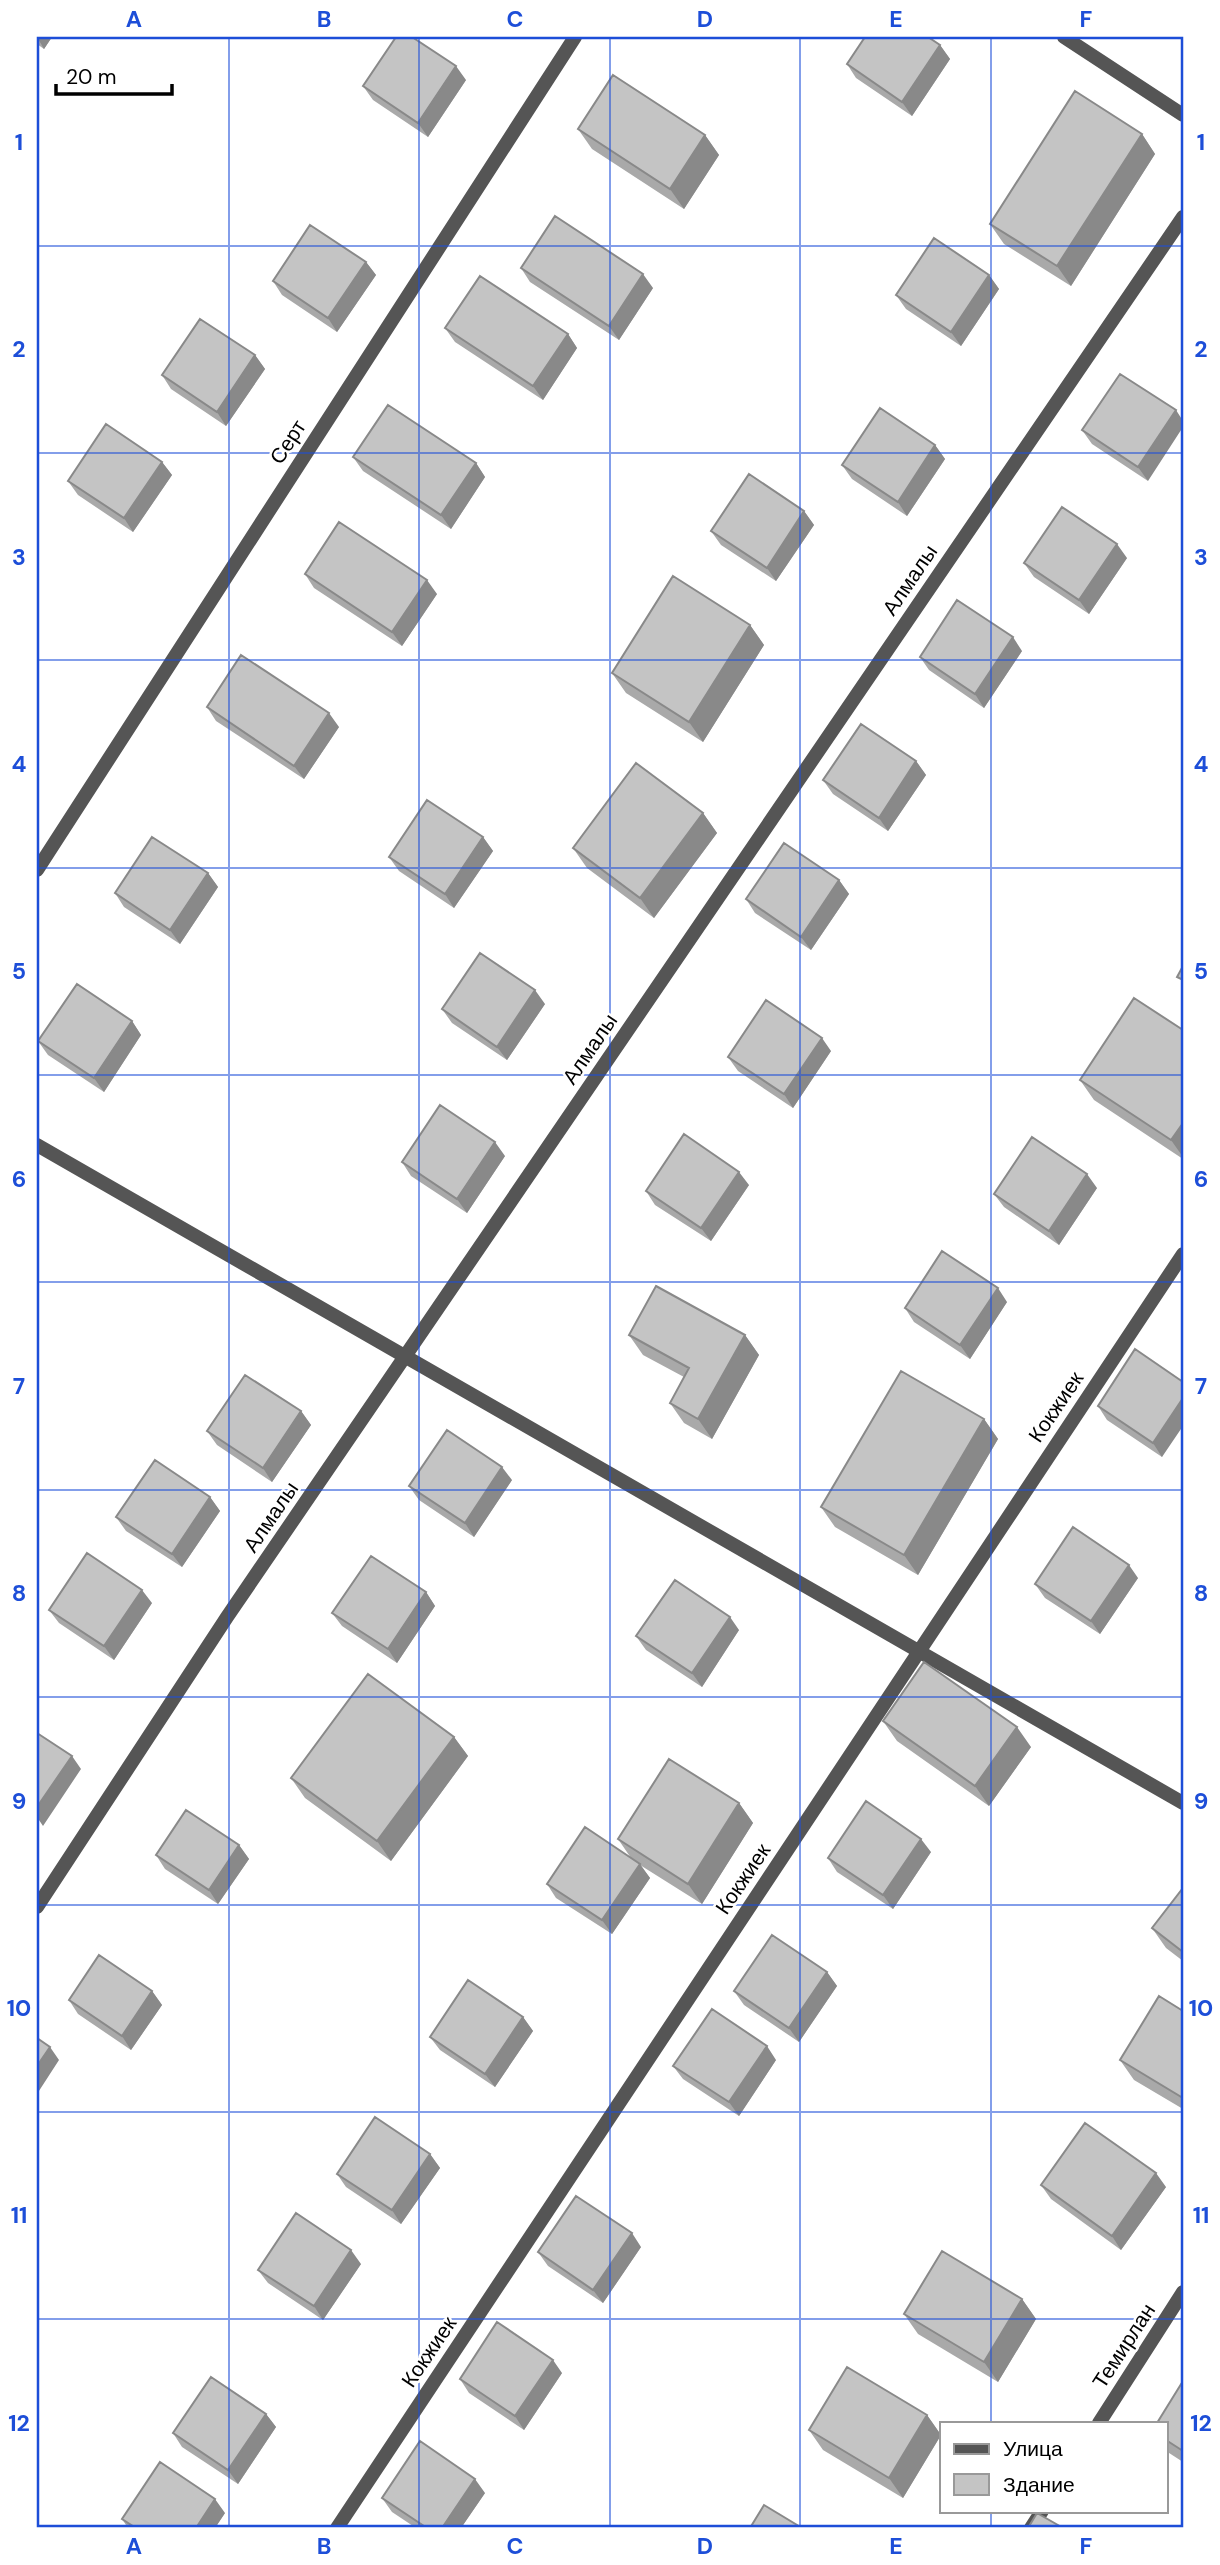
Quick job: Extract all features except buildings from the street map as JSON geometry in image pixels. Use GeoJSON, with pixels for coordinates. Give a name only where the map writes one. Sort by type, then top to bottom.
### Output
{"type":"FeatureCollection","features":[{"type":"Feature","properties":{"kind":"street","name":"Серт"},"geometry":{"type":"LineString","coordinates":[[37,870],[575,37]]}},
{"type":"Feature","properties":{"kind":"street"},"geometry":{"type":"LineString","coordinates":[[1064,37],[1183,115]]}},
{"type":"Feature","properties":{"kind":"street","name":"Алмалы"},"geometry":{"type":"LineString","coordinates":[[37,1907],[228,1617],[1183,217]]}},
{"type":"Feature","properties":{"kind":"street"},"geometry":{"type":"LineString","coordinates":[[37,1144],[1183,1803]]}},
{"type":"Feature","properties":{"kind":"street","name":"Кокжиек"},"geometry":{"type":"LineString","coordinates":[[337,2528],[1183,1254]]}},
{"type":"Feature","properties":{"kind":"street","name":"Темирлан"},"geometry":{"type":"LineString","coordinates":[[1100,2422],[1183,2292]]}},
{"type":"Feature","properties":{"kind":"street"},"geometry":{"type":"LineString","coordinates":[[1031,2528],[1041,2512]]}}]}
